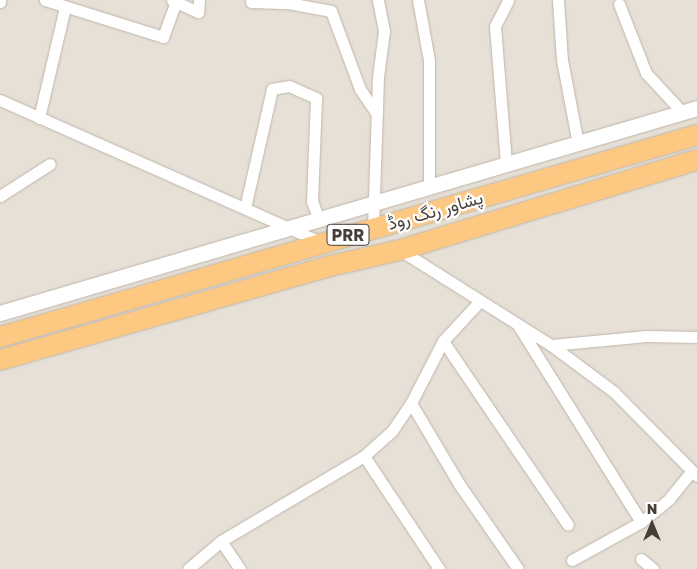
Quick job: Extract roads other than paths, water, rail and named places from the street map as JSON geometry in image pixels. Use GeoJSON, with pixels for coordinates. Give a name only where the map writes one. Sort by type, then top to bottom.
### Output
{"type":"FeatureCollection","features":[{"type":"Feature","properties":{"kind":"highway","name":"پشاور رنگ روڈ"},"geometry":{"type":"LineString","coordinates":[[0,337],[697,135]]}},
{"type":"Feature","properties":{"kind":"highway","name":"پشاور رنگ روڈ"},"geometry":{"type":"LineString","coordinates":[[0,360],[330,266],[400,250],[697,160]]}},
{"type":"Feature","properties":{"kind":"street"},"geometry":{"type":"LineString","coordinates":[[45,0],[163,36],[174,1],[198,12],[199,0]]}},
{"type":"Feature","properties":{"kind":"street"},"geometry":{"type":"LineString","coordinates":[[373,228],[372,205],[376,114],[384,31],[378,0]]}},
{"type":"Feature","properties":{"kind":"street"},"geometry":{"type":"LineString","coordinates":[[418,0],[429,60],[430,188]]}},
{"type":"Feature","properties":{"kind":"street"},"geometry":{"type":"LineString","coordinates":[[506,163],[495,26],[508,0]]}},
{"type":"Feature","properties":{"kind":"street"},"geometry":{"type":"LineString","coordinates":[[558,0],[562,60],[578,144]]}},
{"type":"Feature","properties":{"kind":"street"},"geometry":{"type":"LineString","coordinates":[[251,2],[288,3],[331,11],[360,89],[376,114]]}},
{"type":"Feature","properties":{"kind":"street"},"geometry":{"type":"LineString","coordinates":[[619,4],[646,73],[690,111]]}},
{"type":"Feature","properties":{"kind":"street"},"geometry":{"type":"LineString","coordinates":[[39,118],[65,7]]}},
{"type":"Feature","properties":{"kind":"street"},"geometry":{"type":"LineString","coordinates":[[245,208],[272,89],[289,86],[316,98],[312,201],[319,220]]}},
{"type":"Feature","properties":{"kind":"street"},"geometry":{"type":"LineString","coordinates":[[0,100],[323,243]]}},
{"type":"Feature","properties":{"kind":"street"},"geometry":{"type":"LineString","coordinates":[[0,313],[430,188],[506,163],[690,111]]}},
{"type":"Feature","properties":{"kind":"street"},"geometry":{"type":"LineString","coordinates":[[0,196],[50,164]]}},
{"type":"Feature","properties":{"kind":"street"},"geometry":{"type":"LineString","coordinates":[[400,250],[479,302],[552,345],[614,392],[695,474],[641,522],[572,560]]}},
{"type":"Feature","properties":{"kind":"street"},"geometry":{"type":"LineString","coordinates":[[188,569],[221,541],[364,456],[392,431],[411,403],[443,341],[479,302]]}},
{"type":"Feature","properties":{"kind":"street"},"geometry":{"type":"LineString","coordinates":[[517,324],[641,522]]}},
{"type":"Feature","properties":{"kind":"street"},"geometry":{"type":"LineString","coordinates":[[552,345],[647,336],[697,337]]}},
{"type":"Feature","properties":{"kind":"street"},"geometry":{"type":"LineString","coordinates":[[443,341],[568,525]]}},
{"type":"Feature","properties":{"kind":"street"},"geometry":{"type":"LineString","coordinates":[[411,403],[459,484],[518,569]]}},
{"type":"Feature","properties":{"kind":"street"},"geometry":{"type":"LineString","coordinates":[[364,456],[439,569]]}},
{"type":"Feature","properties":{"kind":"street"},"geometry":{"type":"LineString","coordinates":[[221,541],[240,569]]}},
{"type":"Feature","properties":{"kind":"street"},"geometry":{"type":"LineString","coordinates":[[641,558],[653,569]]}}]}
